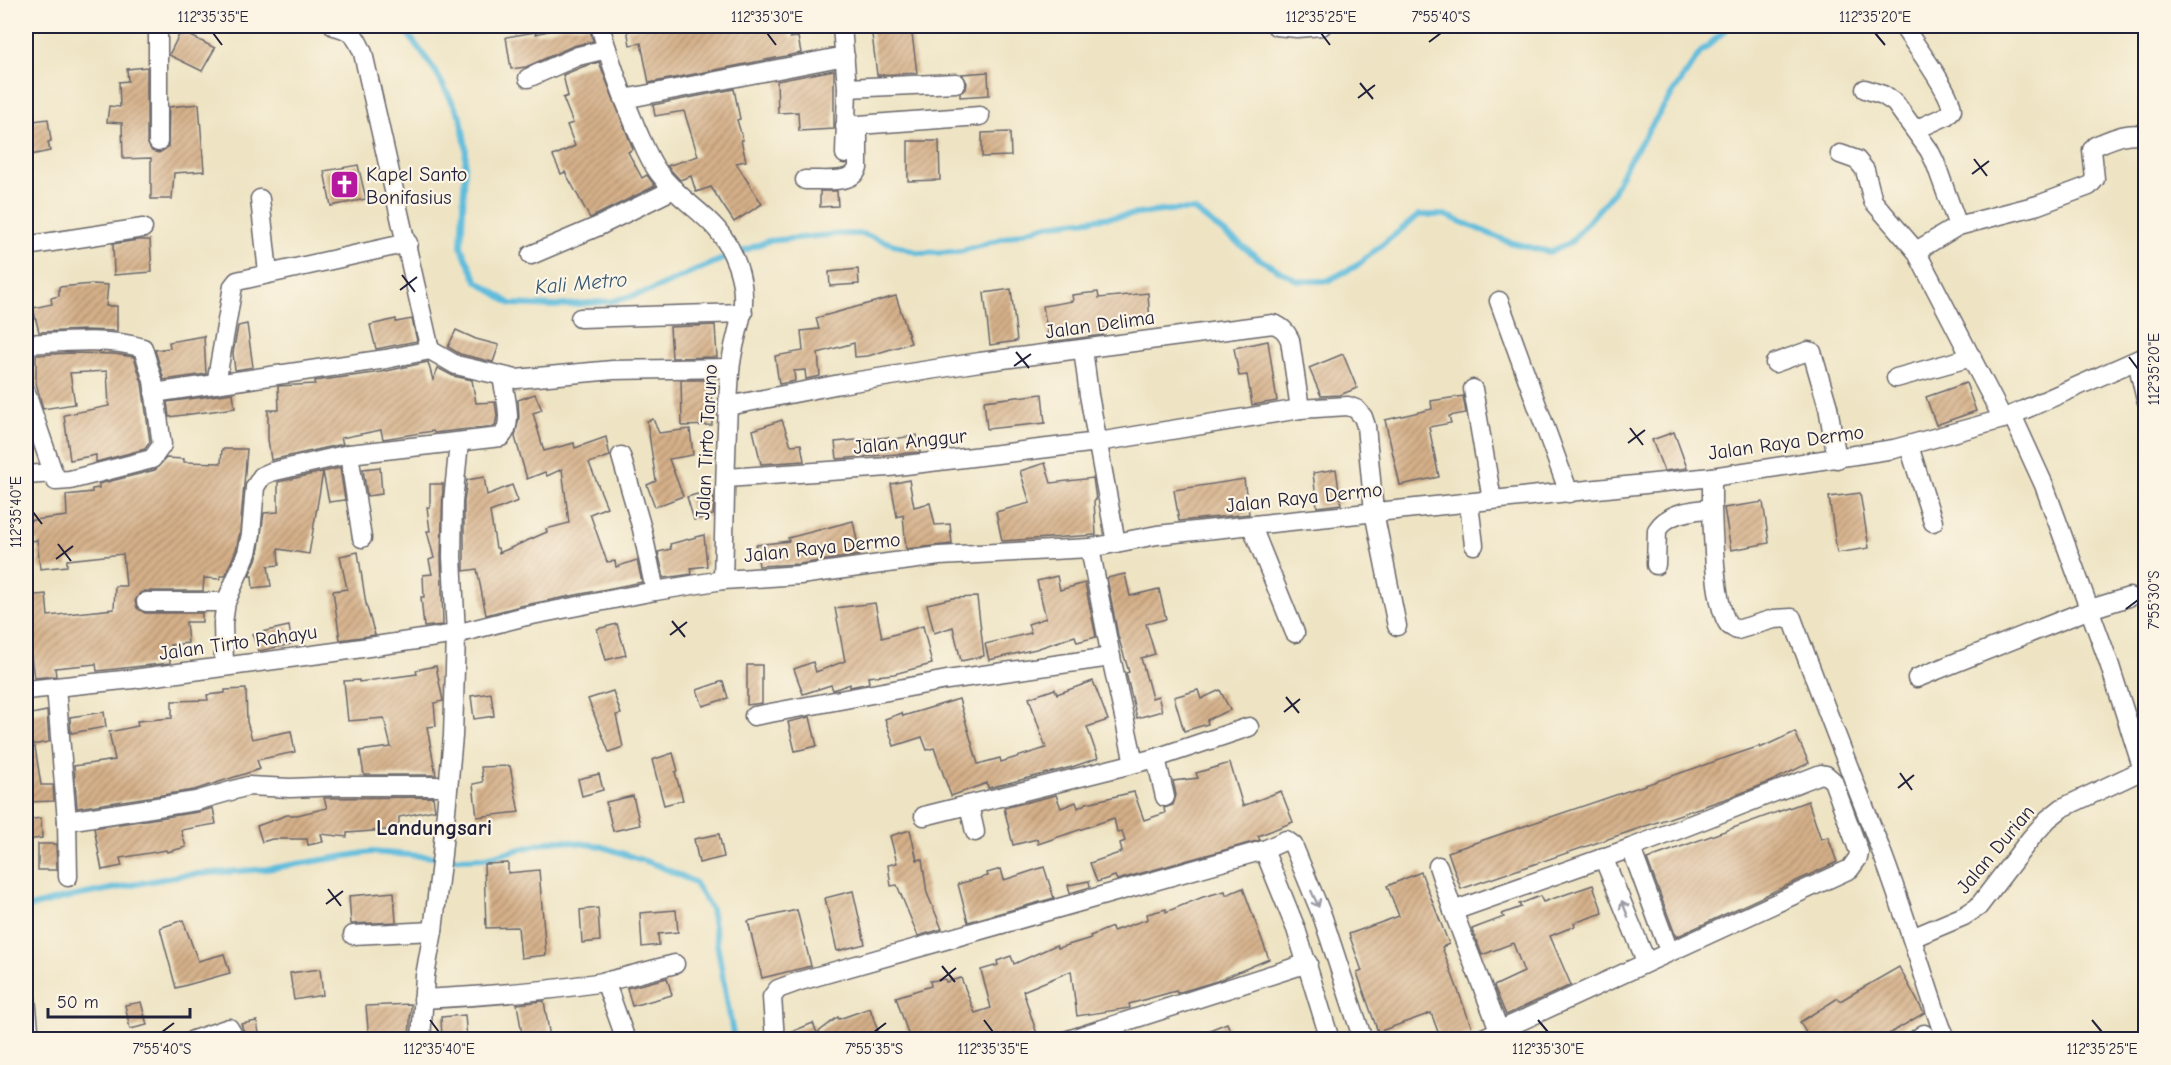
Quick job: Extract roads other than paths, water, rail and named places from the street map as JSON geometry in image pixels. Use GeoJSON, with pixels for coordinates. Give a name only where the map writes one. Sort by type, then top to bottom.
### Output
{"type":"FeatureCollection","features":[{"type":"Feature","properties":{"kind":"street"},"geometry":{"type":"LineString","coordinates":[[158,26],[158,142]]}},
{"type":"Feature","properties":{"kind":"street"},"geometry":{"type":"LineString","coordinates":[[334,26],[353,32],[363,53],[408,243],[430,350]]}},
{"type":"Feature","properties":{"kind":"street","name":"Jalan Tirto Taruno"},"geometry":{"type":"LineString","coordinates":[[600,26],[624,99],[658,171],[726,237],[743,286],[743,313],[730,368],[723,580]]}},
{"type":"Feature","properties":{"kind":"street"},"geometry":{"type":"LineString","coordinates":[[805,180],[848,178],[853,176],[858,168],[847,88],[843,26]]}},
{"type":"Feature","properties":{"kind":"street"},"geometry":{"type":"LineString","coordinates":[[1276,26],[1297,28],[1322,26]]}},
{"type":"Feature","properties":{"kind":"street"},"geometry":{"type":"LineString","coordinates":[[1903,26],[1952,110],[1946,116],[1915,130]]}},
{"type":"Feature","properties":{"kind":"street"},"geometry":{"type":"LineString","coordinates":[[528,78],[578,56],[607,49]]}},
{"type":"Feature","properties":{"kind":"street"},"geometry":{"type":"LineString","coordinates":[[624,99],[845,56]]}},
{"type":"Feature","properties":{"kind":"street"},"geometry":{"type":"LineString","coordinates":[[847,88],[956,83]]}},
{"type":"Feature","properties":{"kind":"street"},"geometry":{"type":"LineString","coordinates":[[1865,89],[1883,95],[1895,103],[1915,130],[1935,162],[1958,226]]}},
{"type":"Feature","properties":{"kind":"street"},"geometry":{"type":"LineString","coordinates":[[852,126],[980,116]]}},
{"type":"Feature","properties":{"kind":"street"},"geometry":{"type":"LineString","coordinates":[[845,154],[852,126]]}},
{"type":"Feature","properties":{"kind":"street"},"geometry":{"type":"LineString","coordinates":[[1916,251],[1958,226],[2038,205],[2089,186],[2095,179],[2091,150],[2095,146],[2133,134],[2141,134],[2145,137]]}},
{"type":"Feature","properties":{"kind":"street"},"geometry":{"type":"LineString","coordinates":[[1840,154],[1857,160],[1865,170],[1873,201],[1916,251],[2044,485],[2090,609],[2144,769]]}},
{"type":"Feature","properties":{"kind":"street"},"geometry":{"type":"LineString","coordinates":[[531,255],[599,226],[674,189]]}},
{"type":"Feature","properties":{"kind":"street"},"geometry":{"type":"LineString","coordinates":[[260,199],[268,273]]}},
{"type":"Feature","properties":{"kind":"street"},"geometry":{"type":"LineString","coordinates":[[26,246],[143,228]]}},
{"type":"Feature","properties":{"kind":"street"},"geometry":{"type":"LineString","coordinates":[[216,384],[233,286],[240,279],[408,243]]}},
{"type":"Feature","properties":{"kind":"street"},"geometry":{"type":"LineString","coordinates":[[1499,301],[1569,493]]}},
{"type":"Feature","properties":{"kind":"street"},"geometry":{"type":"LineString","coordinates":[[580,318],[743,313]]}},
{"type":"Feature","properties":{"kind":"street","name":"Jalan Delima"},"geometry":{"type":"LineString","coordinates":[[728,406],[840,384],[980,362],[1273,324],[1287,332],[1290,340],[1299,409]]}},
{"type":"Feature","properties":{"kind":"street"},"geometry":{"type":"LineString","coordinates":[[26,344],[106,343],[143,348],[153,381],[162,445],[152,459],[70,480],[56,481],[26,393]]}},
{"type":"Feature","properties":{"kind":"street"},"geometry":{"type":"LineString","coordinates":[[1083,349],[1116,543]]}},
{"type":"Feature","properties":{"kind":"street"},"geometry":{"type":"LineString","coordinates":[[154,393],[386,359],[430,350],[456,365],[516,379],[613,370],[730,368]]}},
{"type":"Feature","properties":{"kind":"street"},"geometry":{"type":"LineString","coordinates":[[1775,363],[1808,351],[1812,352],[1828,407],[1837,459]]}},
{"type":"Feature","properties":{"kind":"street"},"geometry":{"type":"LineString","coordinates":[[1896,378],[1972,357]]}},
{"type":"Feature","properties":{"kind":"street"},"geometry":{"type":"LineString","coordinates":[[2141,358],[2145,400]]}},
{"type":"Feature","properties":{"kind":"street","name":"Jalan Raya Dermo"},"geometry":{"type":"LineString","coordinates":[[456,634],[522,617],[723,580],[800,575],[939,556],[1090,548],[1164,535],[1712,477],[1837,459],[1909,446],[2008,417],[2141,358]]}},
{"type":"Feature","properties":{"kind":"street"},"geometry":{"type":"LineString","coordinates":[[225,666],[223,623],[225,602],[247,553],[255,487],[262,476],[349,454],[496,439],[504,434],[508,421],[502,376]]}},
{"type":"Feature","properties":{"kind":"street"},"geometry":{"type":"LineString","coordinates":[[1473,389],[1492,500]]}},
{"type":"Feature","properties":{"kind":"street","name":"Jalan Anggur"},"geometry":{"type":"LineString","coordinates":[[726,478],[889,467],[1098,442],[1299,409],[1348,406],[1356,409],[1363,417],[1366,426],[1374,512],[1397,626]]}},
{"type":"Feature","properties":{"kind":"street"},"geometry":{"type":"LineString","coordinates":[[421,1040],[423,999],[442,854],[453,735],[456,634],[452,557],[453,501],[459,443]]}},
{"type":"Feature","properties":{"kind":"street"},"geometry":{"type":"LineString","coordinates":[[1909,446],[1933,522]]}},
{"type":"Feature","properties":{"kind":"street"},"geometry":{"type":"LineString","coordinates":[[349,454],[363,538]]}},
{"type":"Feature","properties":{"kind":"street"},"geometry":{"type":"LineString","coordinates":[[621,456],[642,530],[655,591]]}},
{"type":"Feature","properties":{"kind":"street"},"geometry":{"type":"LineString","coordinates":[[26,475],[54,473]]}},
{"type":"Feature","properties":{"kind":"street"},"geometry":{"type":"LineString","coordinates":[[1712,477],[1714,557],[1720,600],[1728,624],[1737,630],[1774,619],[1792,618],[1882,853],[1947,1040]]}},
{"type":"Feature","properties":{"kind":"street"},"geometry":{"type":"LineString","coordinates":[[1469,504],[1474,545]]}},
{"type":"Feature","properties":{"kind":"street"},"geometry":{"type":"LineString","coordinates":[[1656,566],[1656,533],[1659,526],[1680,514],[1712,508]]}},
{"type":"Feature","properties":{"kind":"street"},"geometry":{"type":"LineString","coordinates":[[1252,526],[1294,633]]}},
{"type":"Feature","properties":{"kind":"street"},"geometry":{"type":"LineString","coordinates":[[1090,548],[1134,763]]}},
{"type":"Feature","properties":{"kind":"street"},"geometry":{"type":"LineString","coordinates":[[1917,678],[2090,609],[2130,597]]}},
{"type":"Feature","properties":{"kind":"street"},"geometry":{"type":"LineString","coordinates":[[146,603],[225,602]]}},
{"type":"Feature","properties":{"kind":"street","name":"Jalan Tirto Rahayu"},"geometry":{"type":"LineString","coordinates":[[26,690],[133,679],[456,634]]}},
{"type":"Feature","properties":{"kind":"street"},"geometry":{"type":"LineString","coordinates":[[754,716],[947,680],[1111,657]]}},
{"type":"Feature","properties":{"kind":"street"},"geometry":{"type":"LineString","coordinates":[[56,687],[67,821],[68,877]]}},
{"type":"Feature","properties":{"kind":"street"},"geometry":{"type":"LineString","coordinates":[[924,816],[1156,758],[1249,727]]}},
{"type":"Feature","properties":{"kind":"street"},"geometry":{"type":"LineString","coordinates":[[1156,758],[1166,797]]}},
{"type":"Feature","properties":{"kind":"street","name":"Jalan Durian"},"geometry":{"type":"LineString","coordinates":[[1912,938],[1964,916],[1978,907],[2031,838],[2048,819],[2062,808],[2144,769]]}},
{"type":"Feature","properties":{"kind":"street"},"geometry":{"type":"LineString","coordinates":[[1453,910],[1630,848],[1821,774],[1833,780],[1859,852],[1858,858],[1850,869],[1646,961],[1501,1035],[1479,1040]]}},
{"type":"Feature","properties":{"kind":"street"},"geometry":{"type":"LineString","coordinates":[[67,821],[196,801],[248,786],[290,788],[448,786]]}},
{"type":"Feature","properties":{"kind":"street"},"geometry":{"type":"LineString","coordinates":[[969,805],[975,832]]}},
{"type":"Feature","properties":{"kind":"street"},"geometry":{"type":"LineString","coordinates":[[775,1040],[772,997],[778,989],[1264,850],[1286,840],[1293,845],[1323,918],[1363,1040]]}},
{"type":"Feature","properties":{"kind":"street"},"geometry":{"type":"LineString","coordinates":[[1630,848],[1670,951]]}},
{"type":"Feature","properties":{"kind":"street"},"geometry":{"type":"LineString","coordinates":[[1264,850],[1308,963],[1330,1040]]}},
{"type":"Feature","properties":{"kind":"street"},"geometry":{"type":"LineString","coordinates":[[1603,857],[1646,961]]}},
{"type":"Feature","properties":{"kind":"street"},"geometry":{"type":"LineString","coordinates":[[1438,866],[1501,1035]]}},
{"type":"Feature","properties":{"kind":"street"},"geometry":{"type":"LineString","coordinates":[[353,935],[433,931]]}},
{"type":"Feature","properties":{"kind":"street"},"geometry":{"type":"LineString","coordinates":[[1068,1040],[1308,963]]}},
{"type":"Feature","properties":{"kind":"street"},"geometry":{"type":"LineString","coordinates":[[423,999],[561,988],[606,981],[675,964]]}},
{"type":"Feature","properties":{"kind":"street"},"geometry":{"type":"LineString","coordinates":[[606,981],[626,1040]]}},
{"type":"Feature","properties":{"kind":"street"},"geometry":{"type":"LineString","coordinates":[[26,998],[28,1037]]}},
{"type":"Feature","properties":{"kind":"street"},"geometry":{"type":"LineString","coordinates":[[194,1040],[229,1028],[236,1040]]}},
{"type":"Feature","properties":{"kind":"waterway","name":"Kali Metro"},"geometry":{"type":"LineString","coordinates":[[402,26],[434,69],[461,118],[466,148],[461,247],[477,281],[511,304],[554,306],[613,301],[650,291],[768,241],[863,234],[919,253],[959,252],[1047,225],[1170,210],[1194,210],[1261,260],[1298,281],[1327,281],[1356,266],[1419,215],[1445,215],[1509,242],[1549,252],[1570,243],[1612,194],[1627,164],[1700,53],[1730,26]]}},
{"type":"Feature","properties":{"kind":"waterway"},"geometry":{"type":"LineString","coordinates":[[26,908],[60,899],[183,875],[267,869],[371,852],[460,859],[485,858],[557,840],[600,846],[657,865],[694,882],[711,909],[734,1040]]}},
{"type":"Feature","properties":{"kind":"place","name":"Kapel Santo Bonifasius"},"geometry":{"type":"Point","coordinates":[345,185]}},
{"type":"Feature","properties":{"kind":"district","name":"Landungsari"},"geometry":{"type":"Point","coordinates":[434,827]}}]}
